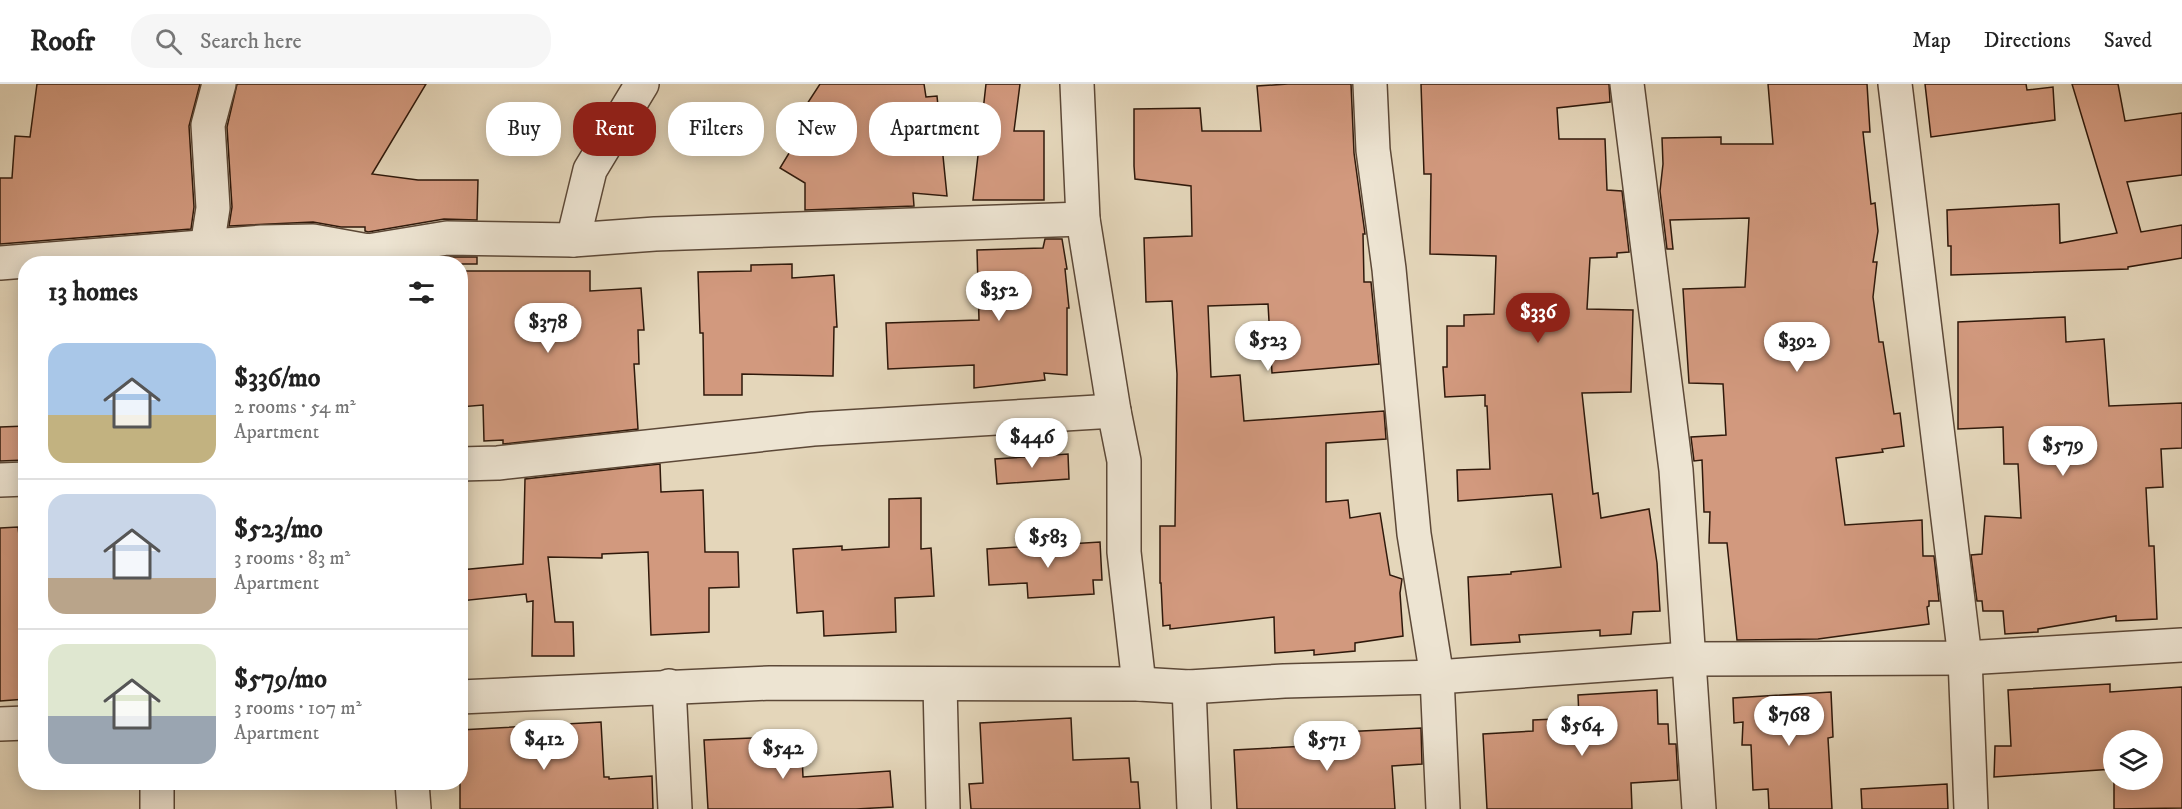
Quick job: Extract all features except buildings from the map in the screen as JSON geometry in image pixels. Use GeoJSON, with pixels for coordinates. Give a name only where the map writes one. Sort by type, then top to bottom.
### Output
{"type":"FeatureCollection","features":[{"type":"Feature","properties":{"kind":"street"},"geometry":{"type":"LineString","coordinates":[[207,247],[213,208],[208,125],[219,84]]}},
{"type":"Feature","properties":{"kind":"street"},"geometry":{"type":"LineString","coordinates":[[573,240],[590,170],[642,84]]}},
{"type":"Feature","properties":{"kind":"street"},"geometry":{"type":"LineString","coordinates":[[1077,84],[1083,219],[1124,461],[1124,552],[1139,684]]}},
{"type":"Feature","properties":{"kind":"street"},"geometry":{"type":"LineString","coordinates":[[1370,84],[1373,150],[1389,269],[1414,534],[1437,677],[1443,809]]}},
{"type":"Feature","properties":{"kind":"street"},"geometry":{"type":"LineString","coordinates":[[1627,84],[1676,470],[1699,809]]}},
{"type":"Feature","properties":{"kind":"street"},"geometry":{"type":"LineString","coordinates":[[1894,84],[1965,658],[1971,809]]}},
{"type":"Feature","properties":{"kind":"street"},"geometry":{"type":"LineString","coordinates":[[91,256],[262,242],[313,242],[368,251],[447,238],[573,240],[655,234],[1083,219]]}},
{"type":"Feature","properties":{"kind":"street"},"geometry":{"type":"LineString","coordinates":[[0,263],[18,262]]}},
{"type":"Feature","properties":{"kind":"street"},"geometry":{"type":"LineString","coordinates":[[468,464],[498,463],[813,429],[1114,411]]}},
{"type":"Feature","properties":{"kind":"street"},"geometry":{"type":"LineString","coordinates":[[0,480],[18,479]]}},
{"type":"Feature","properties":{"kind":"street"},"geometry":{"type":"LineString","coordinates":[[468,697],[770,683],[1139,684],[1189,687],[1284,681],[1437,677],[1688,659],[1965,658],[2182,645]]}},
{"type":"Feature","properties":{"kind":"street"},"geometry":{"type":"LineString","coordinates":[[940,685],[943,809]]}},
{"type":"Feature","properties":{"kind":"street"},"geometry":{"type":"LineString","coordinates":[[669,686],[675,809]]}},
{"type":"Feature","properties":{"kind":"street"},"geometry":{"type":"LineString","coordinates":[[1189,687],[1194,809]]}},
{"type":"Feature","properties":{"kind":"street"},"geometry":{"type":"LineString","coordinates":[[0,724],[18,723]]}},
{"type":"Feature","properties":{"kind":"street"},"geometry":{"type":"LineString","coordinates":[[157,790],[157,809]]}},
{"type":"Feature","properties":{"kind":"street"},"geometry":{"type":"LineString","coordinates":[[413,790],[414,809]]}}]}
